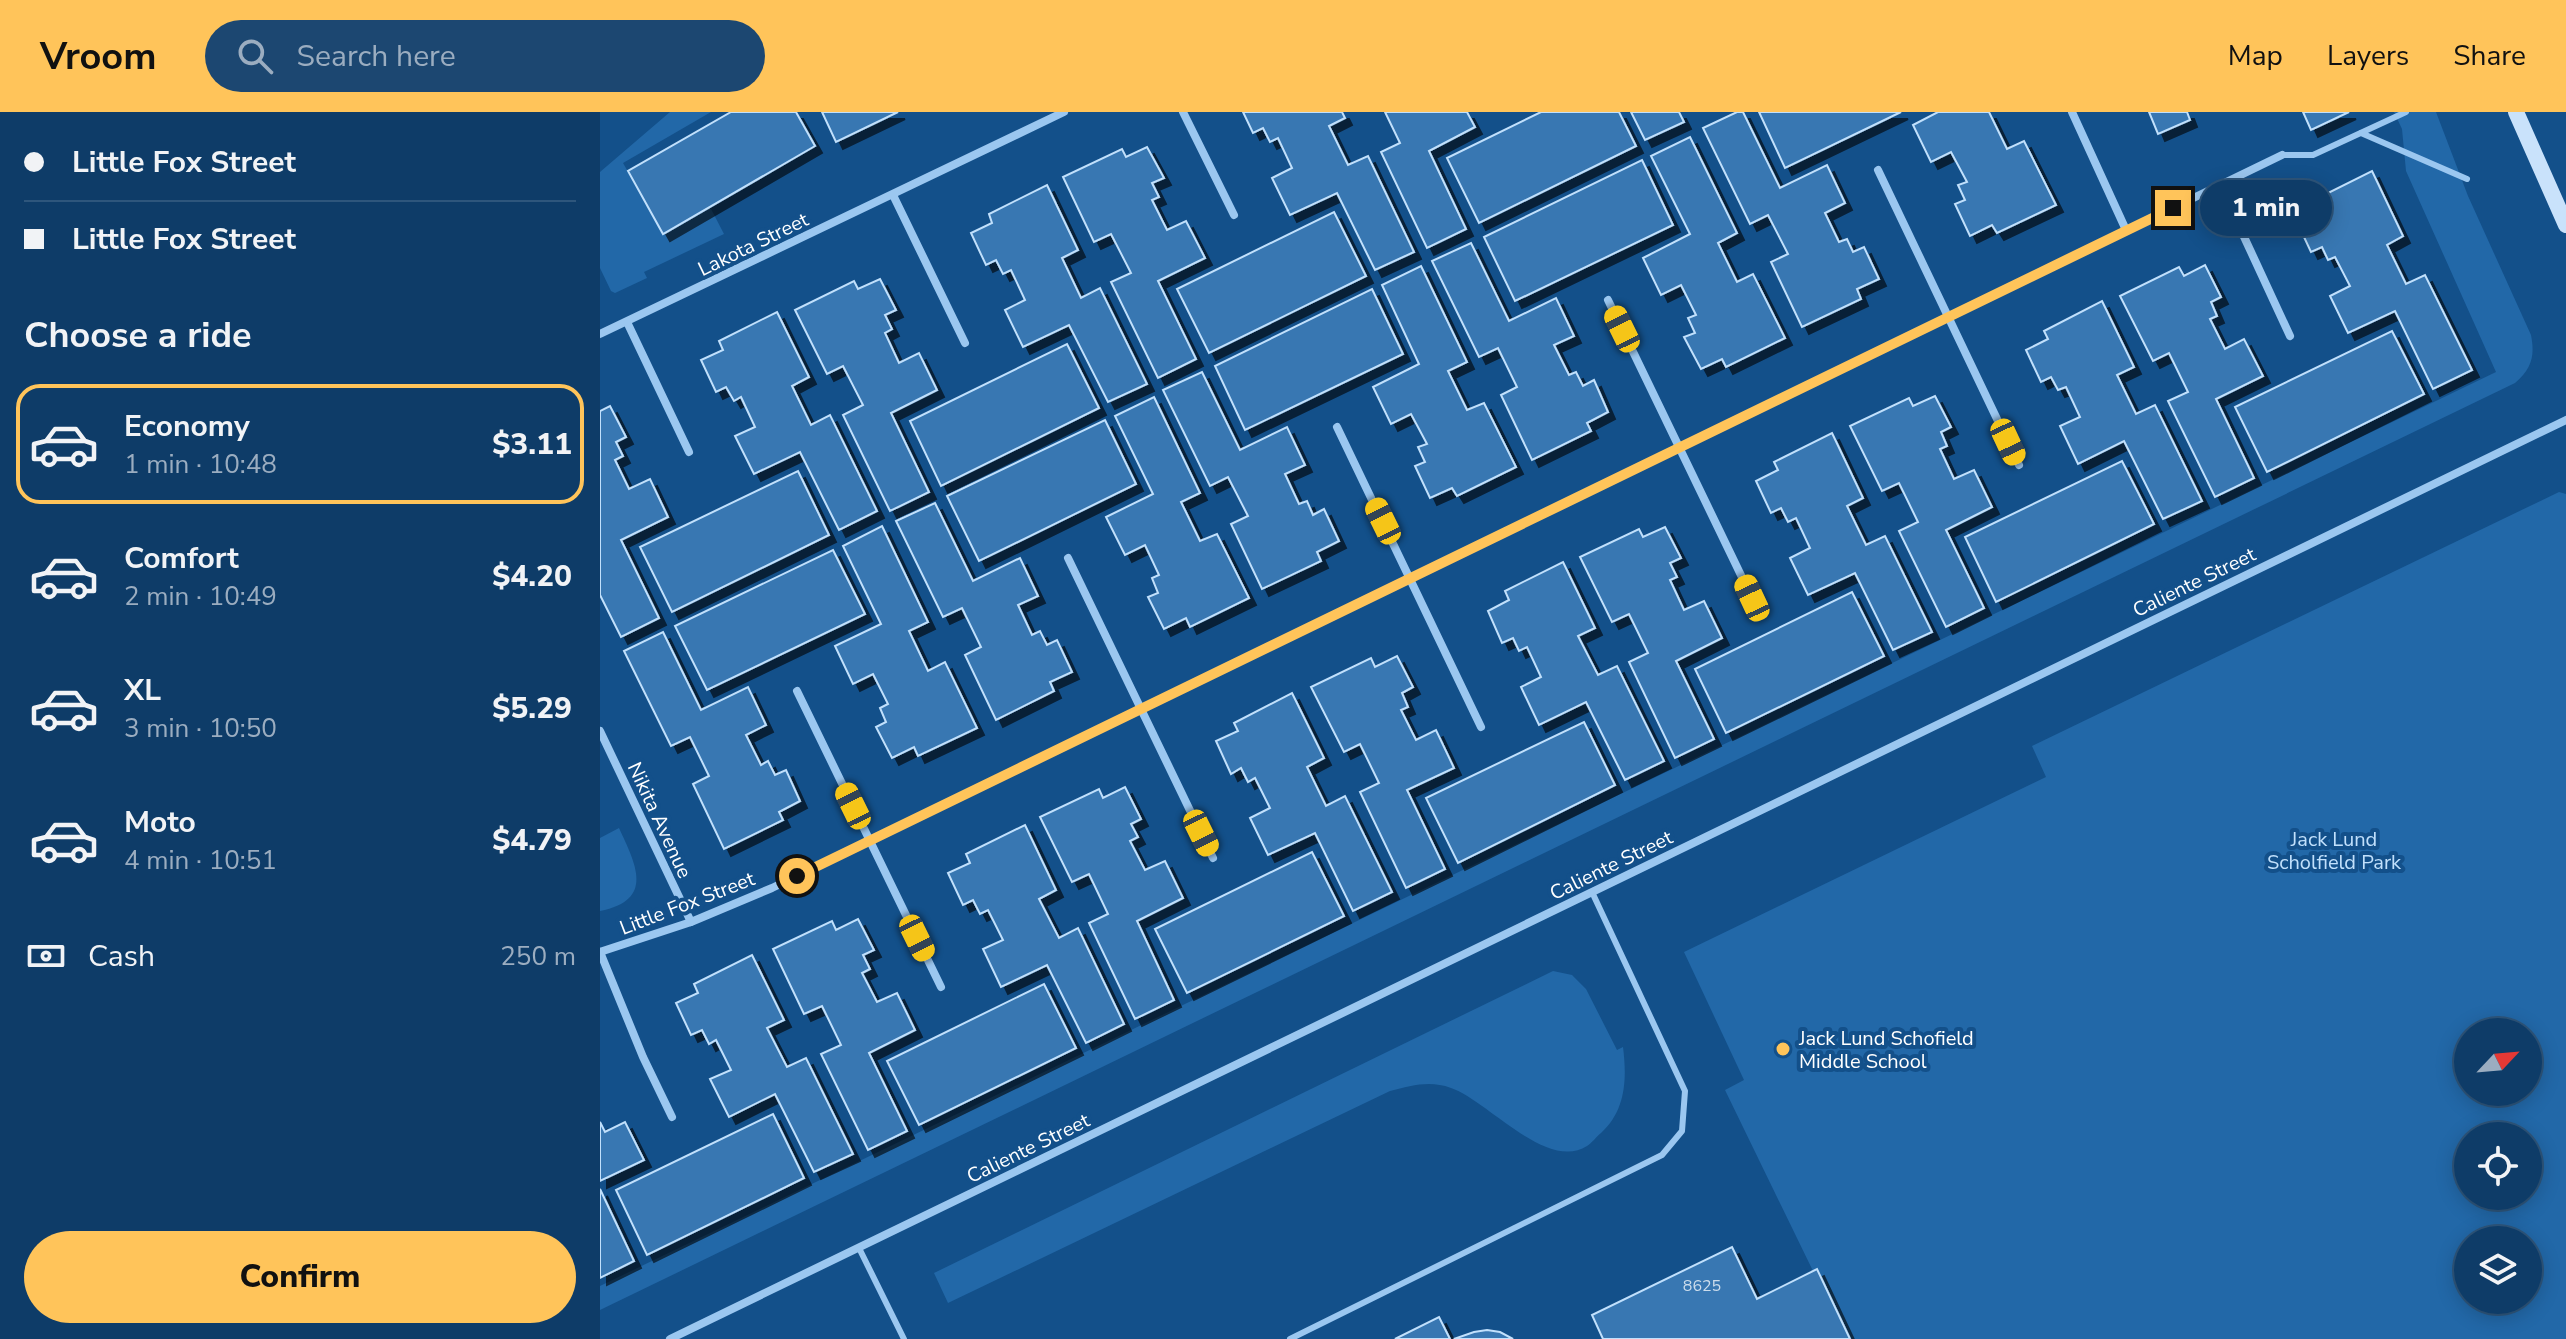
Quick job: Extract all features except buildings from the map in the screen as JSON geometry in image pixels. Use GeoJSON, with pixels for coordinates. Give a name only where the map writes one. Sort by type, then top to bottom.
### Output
{"type":"FeatureCollection","features":[{"type":"Feature","properties":{"kind":"main road"},"geometry":{"type":"LineString","coordinates":[[2516,112],[2566,225]]}},
{"type":"Feature","properties":{"kind":"street","name":"Lakota Street"},"geometry":{"type":"LineString","coordinates":[[600,334],[1064,112]]}},
{"type":"Feature","properties":{"kind":"street"},"geometry":{"type":"LineString","coordinates":[[1183,112],[1234,215]]}},
{"type":"Feature","properties":{"kind":"street"},"geometry":{"type":"LineString","coordinates":[[2072,112],[2126,230]]}},
{"type":"Feature","properties":{"kind":"street","name":"Little Fox Street"},"geometry":{"type":"LineString","coordinates":[[672,1117],[643,1057],[600,952],[691,922],[772,888],[2282,155]]}},
{"type":"Feature","properties":{"kind":"street"},"geometry":{"type":"LineString","coordinates":[[1878,170],[2019,465]]}},
{"type":"Feature","properties":{"kind":"street"},"geometry":{"type":"LineString","coordinates":[[2220,185],[2290,336]]}},
{"type":"Feature","properties":{"kind":"street"},"geometry":{"type":"LineString","coordinates":[[893,195],[965,343]]}},
{"type":"Feature","properties":{"kind":"street"},"geometry":{"type":"LineString","coordinates":[[1608,300],[1752,598]]}},
{"type":"Feature","properties":{"kind":"street"},"geometry":{"type":"LineString","coordinates":[[627,322],[689,452]]}},
{"type":"Feature","properties":{"kind":"street","name":"Caliente Street"},"geometry":{"type":"LineString","coordinates":[[670,1339],[2566,420]]}},
{"type":"Feature","properties":{"kind":"street"},"geometry":{"type":"LineString","coordinates":[[1337,427],[1481,727]]}},
{"type":"Feature","properties":{"kind":"street"},"geometry":{"type":"LineString","coordinates":[[1068,558],[1213,858]]}},
{"type":"Feature","properties":{"kind":"street"},"geometry":{"type":"LineString","coordinates":[[797,691],[941,987]]}},
{"type":"Feature","properties":{"kind":"street","name":"Nikita Avenue"},"geometry":{"type":"LineString","coordinates":[[600,731],[691,922]]}},
{"type":"Feature","properties":{"kind":"lane"},"geometry":{"type":"LineString","coordinates":[[2282,155],[2313,155],[2406,112]]}},
{"type":"Feature","properties":{"kind":"lane"},"geometry":{"type":"LineString","coordinates":[[2361,133],[2467,179]]}},
{"type":"Feature","properties":{"kind":"lane"},"geometry":{"type":"LineString","coordinates":[[1290,1339],[1662,1155],[1682,1131],[1685,1091],[1592,892]]}},
{"type":"Feature","properties":{"kind":"lane"},"geometry":{"type":"LineString","coordinates":[[859,1248],[904,1339]]}},
{"type":"Feature","properties":{"kind":"green space"},"geometry":{"type":"Polygon","coordinates":[[[670,112],[711,112],[623,163],[663,233],[710,207],[724,234],[644,272],[647,278],[615,293],[611,291],[600,268],[600,172],[670,112]]]}},
{"type":"Feature","properties":{"kind":"green space"},"geometry":{"type":"Polygon","coordinates":[[[2394,112],[2436,112],[2468,196],[2531,335],[2531,361],[2515,383],[600,1310],[600,1286],[2496,372],[2406,171],[2402,129],[2394,112]]]}},
{"type":"Feature","properties":{"kind":"green space","name":"Jack Lund Scholfield Park"},"geometry":{"type":"Polygon","coordinates":[[[2559,492],[2566,494],[2566,1339],[1850,1339],[1817,1270],[1813,1271],[1725,1090],[1744,1080],[1684,952],[2046,777],[2032,746],[2559,492]]]}},
{"type":"Feature","properties":{"kind":"green space"},"geometry":{"type":"Polygon","coordinates":[[[619,828],[635,868],[635,890],[629,899],[600,911],[600,838],[619,828]]]}},
{"type":"Feature","properties":{"kind":"green space"},"geometry":{"type":"Polygon","coordinates":[[[1553,971],[1572,975],[1586,989],[1617,1050],[1623,1047],[1625,1071],[1620,1104],[1609,1124],[1587,1146],[1571,1151],[1554,1150],[1536,1142],[1451,1088],[1435,1084],[1390,1091],[948,1303],[934,1273],[1553,971]]]}},
{"type":"Feature","properties":{"kind":"place","name":"Jack Lund Schofield Middle School"},"geometry":{"type":"Point","coordinates":[1783,1049]}},
{"type":"Feature","properties":{"kind":"route"},"geometry":{"type":"LineString","coordinates":[[797,876],[2173,208]]}}]}
